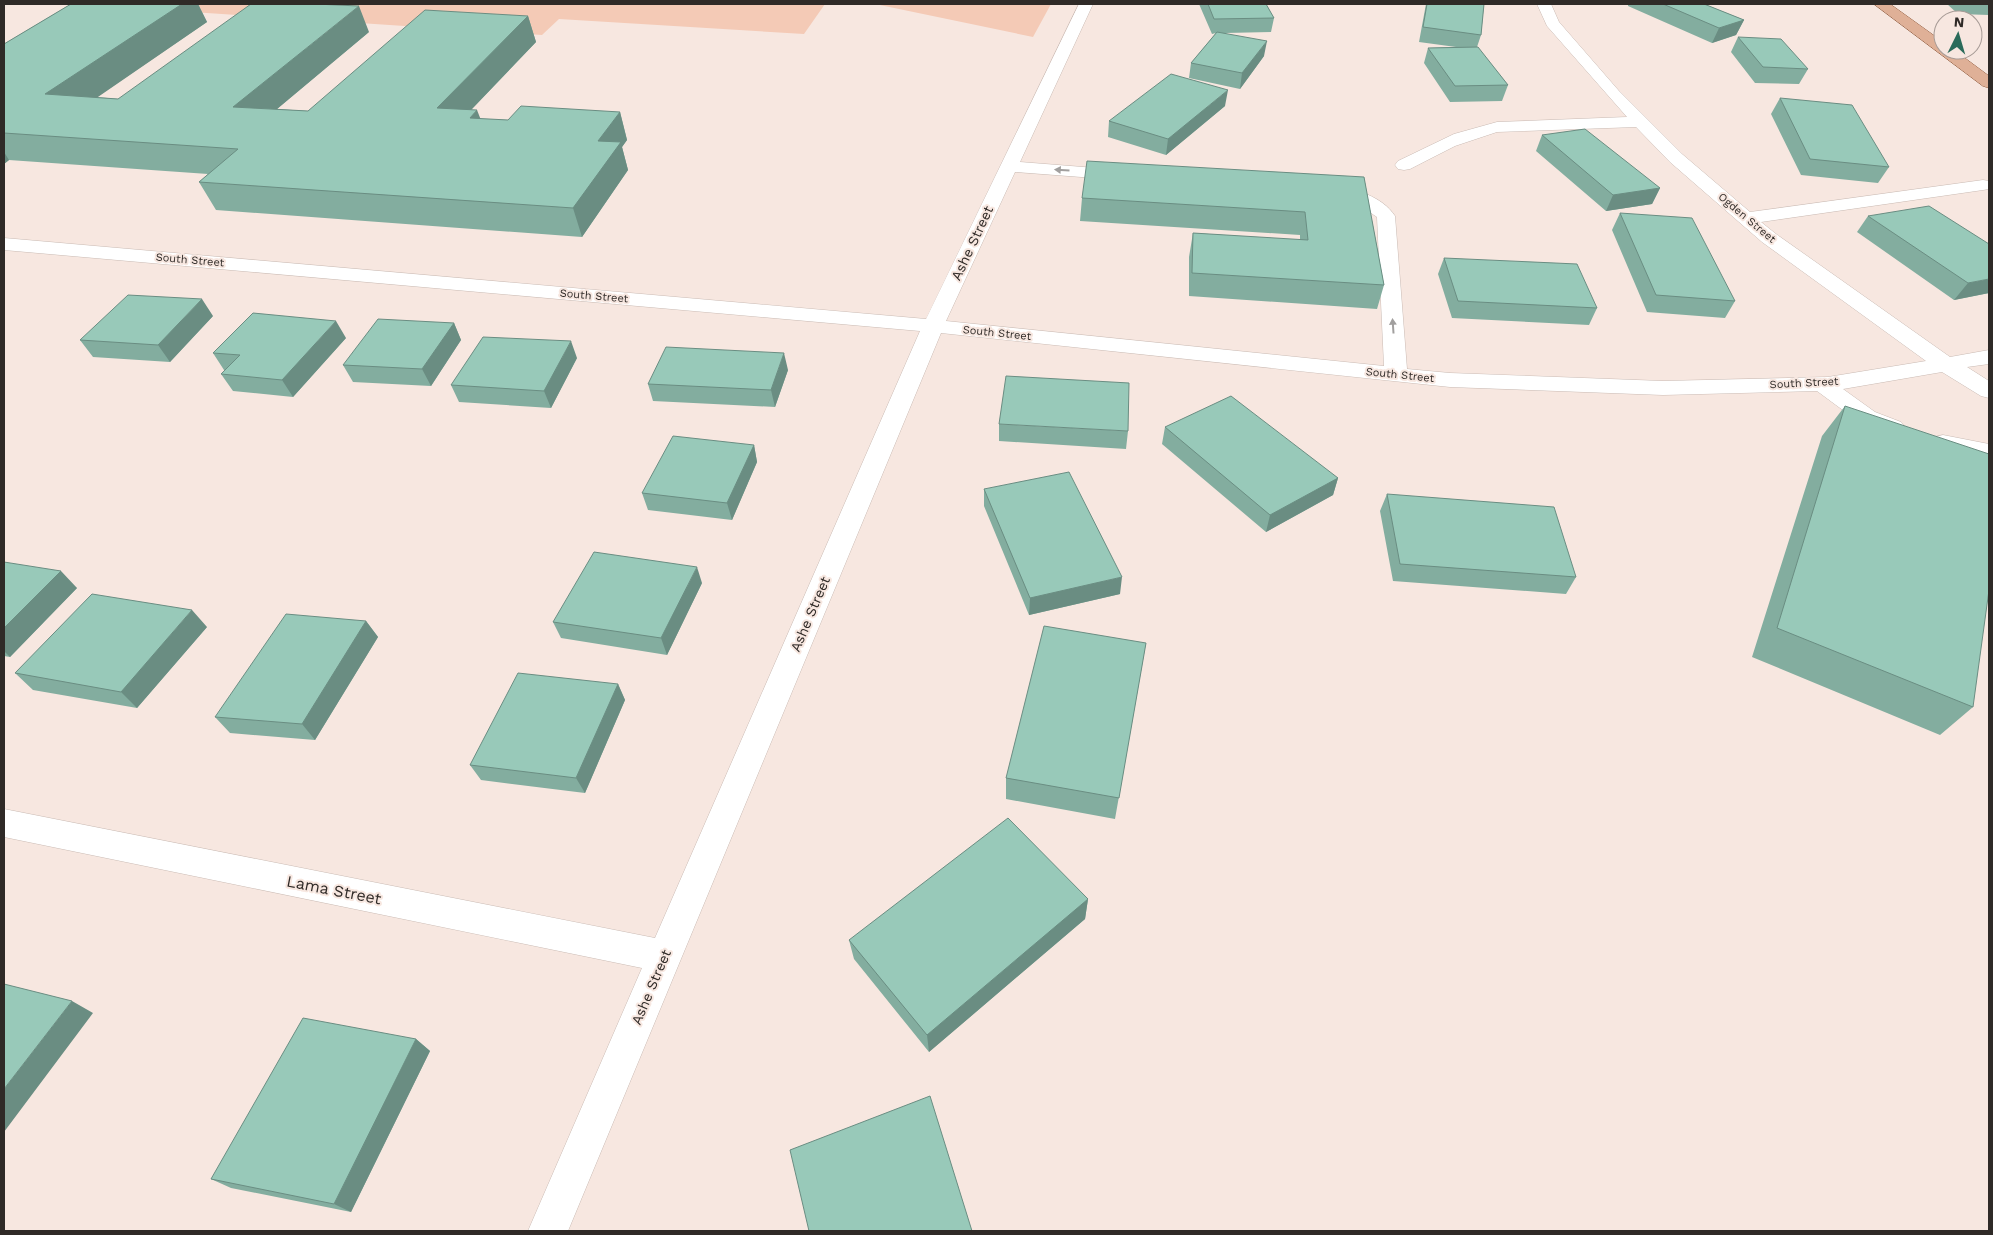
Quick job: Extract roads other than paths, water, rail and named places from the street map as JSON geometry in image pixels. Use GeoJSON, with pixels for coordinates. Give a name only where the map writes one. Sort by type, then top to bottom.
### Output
{"type":"FeatureCollection","features":[{"type":"Feature","properties":{"kind":"main road"},"geometry":{"type":"LineString","coordinates":[[1881,4],[1989,83]]}},
{"type":"Feature","properties":{"kind":"street","name":"Ashe Street"},"geometry":{"type":"LineString","coordinates":[[548,1231],[933,326],[1086,4]]}},
{"type":"Feature","properties":{"kind":"street","name":"Ogden Street"},"geometry":{"type":"LineString","coordinates":[[1544,4],[1552,23],[1613,94],[1676,158],[1769,238],[1944,363],[1989,392]]}},
{"type":"Feature","properties":{"kind":"street"},"geometry":{"type":"LineString","coordinates":[[1404,165],[1440,145],[1477,131],[1497,127],[1640,122]]}},
{"type":"Feature","properties":{"kind":"street"},"geometry":{"type":"LineString","coordinates":[[1008,166],[1136,176]]}},
{"type":"Feature","properties":{"kind":"street"},"geometry":{"type":"LineString","coordinates":[[1746,218],[1983,186]]}},
{"type":"Feature","properties":{"kind":"street"},"geometry":{"type":"LineString","coordinates":[[1313,189],[1332,190],[1357,196],[1376,205],[1386,216],[1396,375]]}},
{"type":"Feature","properties":{"kind":"street","name":"South Street"},"geometry":{"type":"LineString","coordinates":[[4,244],[933,326],[1450,380],[1663,388],[1822,384],[1989,357]]}},
{"type":"Feature","properties":{"kind":"street"},"geometry":{"type":"LineString","coordinates":[[1822,384],[1867,417],[1916,435],[1989,452]]}},
{"type":"Feature","properties":{"kind":"street","name":"Lama Street"},"geometry":{"type":"LineString","coordinates":[[4,823],[664,956]]}}]}
